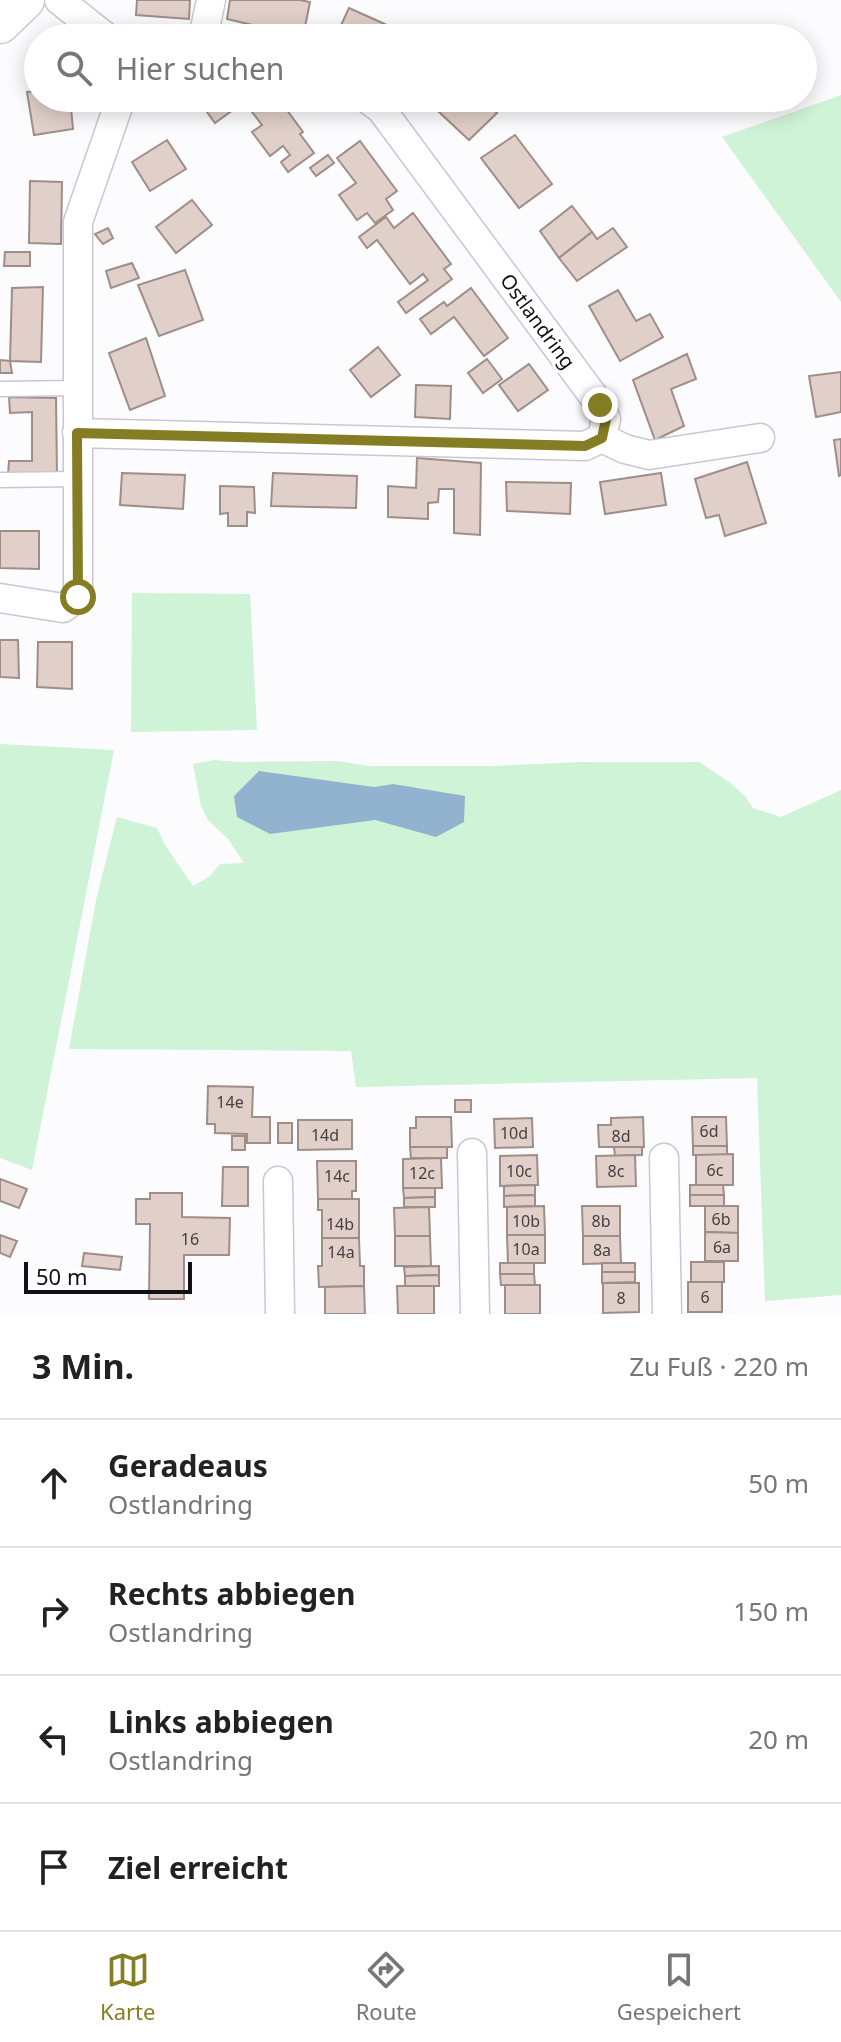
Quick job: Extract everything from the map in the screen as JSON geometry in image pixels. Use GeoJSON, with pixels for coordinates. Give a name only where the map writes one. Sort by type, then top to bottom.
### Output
{"type":"FeatureCollection","features":[{"type":"Feature","properties":{"kind":"street"},"geometry":{"type":"LineString","coordinates":[[0,24],[25,0]]}},
{"type":"Feature","properties":{"kind":"street"},"geometry":{"type":"LineString","coordinates":[[59,0],[89,24]]}},
{"type":"Feature","properties":{"kind":"street"},"geometry":{"type":"LineString","coordinates":[[206,24],[211,0]]}},
{"type":"Feature","properties":{"kind":"street"},"geometry":{"type":"LineString","coordinates":[[0,598],[63,608],[78,597],[78,222],[116,112]]}},
{"type":"Feature","properties":{"kind":"street","name":"Ostlandring"},"geometry":{"type":"LineString","coordinates":[[383,112],[600,405],[606,419],[602,438]]}},
{"type":"Feature","properties":{"kind":"street"},"geometry":{"type":"LineString","coordinates":[[77,433],[585,446],[602,438],[625,449],[649,455],[760,438]]}},
{"type":"Feature","properties":{"kind":"street"},"geometry":{"type":"LineString","coordinates":[[472,1153],[475,1314]]}},
{"type":"Feature","properties":{"kind":"street"},"geometry":{"type":"LineString","coordinates":[[664,1158],[667,1314]]}},
{"type":"Feature","properties":{"kind":"street"},"geometry":{"type":"LineString","coordinates":[[278,1181],[280,1314]]}},
{"type":"Feature","properties":{"kind":"lane"},"geometry":{"type":"LineString","coordinates":[[0,389],[77,388]]}},
{"type":"Feature","properties":{"kind":"lane"},"geometry":{"type":"LineString","coordinates":[[0,480],[77,479]]}},
{"type":"Feature","properties":{"kind":"green space"},"geometry":{"type":"Polygon","coordinates":[[[841,95],[841,302],[722,137],[793,112],[817,112],[817,103],[841,95]]]}},
{"type":"Feature","properties":{"kind":"green space"},"geometry":{"type":"Polygon","coordinates":[[[132,593],[250,594],[257,730],[131,732],[132,593]]]}},
{"type":"Feature","properties":{"kind":"green space"},"geometry":{"type":"Polygon","coordinates":[[[0,744],[114,750],[32,1170],[0,1158],[0,744]]]}},
{"type":"Feature","properties":{"kind":"green space"},"geometry":{"type":"Polygon","coordinates":[[[215,760],[338,761],[369,766],[699,762],[728,781],[753,808],[781,817],[841,790],[841,1295],[765,1301],[757,1078],[356,1087],[351,1051],[69,1049],[96,900],[117,817],[157,828],[193,886],[209,877],[220,864],[244,863],[228,839],[208,820],[201,806],[193,764],[215,760]],[[393,784],[374,787],[375,820],[437,836],[393,784]]]}},
{"type":"Feature","properties":{"kind":"water"},"geometry":{"type":"Polygon","coordinates":[[[259,771],[374,787],[393,784],[465,796],[464,822],[436,837],[375,820],[270,834],[237,817],[234,796],[259,771]]]}},
{"type":"Feature","properties":{"kind":"building"},"geometry":{"type":"Polygon","coordinates":[[[137,0],[190,0],[189,19],[136,15],[137,0]]]}},
{"type":"Feature","properties":{"kind":"building"},"geometry":{"type":"Polygon","coordinates":[[[230,0],[310,2],[306,24],[248,24],[227,19],[230,0]]]}},
{"type":"Feature","properties":{"kind":"building"},"geometry":{"type":"Polygon","coordinates":[[[349,8],[385,24],[342,24],[349,8]]]}},
{"type":"Feature","properties":{"kind":"building"},"geometry":{"type":"Polygon","coordinates":[[[30,112],[71,112],[73,129],[34,135],[30,112]]]}},
{"type":"Feature","properties":{"kind":"building"},"geometry":{"type":"Polygon","coordinates":[[[207,112],[230,112],[215,123],[207,112]]]}},
{"type":"Feature","properties":{"kind":"building"},"geometry":{"type":"Polygon","coordinates":[[[252,112],[288,112],[314,153],[288,172],[281,162],[290,155],[283,146],[270,156],[252,132],[262,125],[252,112]]]}},
{"type":"Feature","properties":{"kind":"building"},"geometry":{"type":"Polygon","coordinates":[[[439,112],[497,113],[469,140],[439,112]]]}},
{"type":"Feature","properties":{"kind":"building"},"geometry":{"type":"Polygon","coordinates":[[[515,135],[552,184],[519,208],[481,158],[515,135]]]}},
{"type":"Feature","properties":{"kind":"building"},"geometry":{"type":"Polygon","coordinates":[[[167,140],[186,169],[150,191],[132,162],[167,140]]]}},
{"type":"Feature","properties":{"kind":"building"},"geometry":{"type":"Polygon","coordinates":[[[360,141],[397,191],[386,199],[393,210],[375,223],[367,213],[357,220],[339,195],[356,183],[337,158],[360,141]]]}},
{"type":"Feature","properties":{"kind":"building"},"geometry":{"type":"Polygon","coordinates":[[[328,155],[334,163],[316,176],[310,168],[328,155]]]}},
{"type":"Feature","properties":{"kind":"building"},"geometry":{"type":"Polygon","coordinates":[[[30,181],[62,182],[61,244],[29,243],[30,181]]]}},
{"type":"Feature","properties":{"kind":"building"},"geometry":{"type":"Polygon","coordinates":[[[192,200],[212,225],[176,253],[156,227],[192,200]]]}},
{"type":"Feature","properties":{"kind":"building"},"geometry":{"type":"Polygon","coordinates":[[[572,206],[592,232],[559,258],[540,231],[572,206]]]}},
{"type":"Feature","properties":{"kind":"building"},"geometry":{"type":"Polygon","coordinates":[[[413,213],[451,264],[444,269],[452,279],[406,313],[398,302],[428,280],[423,274],[410,284],[377,240],[367,248],[359,237],[386,217],[394,228],[413,213]]]}},
{"type":"Feature","properties":{"kind":"building"},"geometry":{"type":"Polygon","coordinates":[[[108,228],[113,238],[103,244],[95,234],[108,228]]]}},
{"type":"Feature","properties":{"kind":"building"},"geometry":{"type":"Polygon","coordinates":[[[613,228],[627,247],[577,281],[559,258],[592,232],[597,239],[613,228]]]}},
{"type":"Feature","properties":{"kind":"building"},"geometry":{"type":"Polygon","coordinates":[[[5,252],[30,252],[30,266],[4,266],[5,252]]]}},
{"type":"Feature","properties":{"kind":"building"},"geometry":{"type":"Polygon","coordinates":[[[132,263],[139,278],[111,288],[106,271],[132,263]]]}},
{"type":"Feature","properties":{"kind":"building"},"geometry":{"type":"Polygon","coordinates":[[[185,270],[203,320],[159,336],[138,285],[185,270]]]}},
{"type":"Feature","properties":{"kind":"building"},"geometry":{"type":"Polygon","coordinates":[[[43,287],[41,362],[10,361],[12,288],[43,287]]]}},
{"type":"Feature","properties":{"kind":"building"},"geometry":{"type":"Polygon","coordinates":[[[471,288],[508,338],[484,356],[454,317],[431,334],[420,319],[444,302],[447,306],[471,288]]]}},
{"type":"Feature","properties":{"kind":"building"},"geometry":{"type":"Polygon","coordinates":[[[618,290],[636,321],[650,314],[663,337],[620,361],[589,306],[618,290]]]}},
{"type":"Feature","properties":{"kind":"building"},"geometry":{"type":"Polygon","coordinates":[[[146,338],[165,396],[130,410],[109,353],[146,338]]]}},
{"type":"Feature","properties":{"kind":"building"},"geometry":{"type":"Polygon","coordinates":[[[378,347],[400,375],[371,397],[350,370],[378,347]]]}},
{"type":"Feature","properties":{"kind":"building"},"geometry":{"type":"Polygon","coordinates":[[[687,354],[696,379],[671,389],[684,426],[655,440],[633,380],[687,354]]]}},
{"type":"Feature","properties":{"kind":"building"},"geometry":{"type":"Polygon","coordinates":[[[487,359],[502,379],[483,393],[468,373],[487,359]]]}},
{"type":"Feature","properties":{"kind":"building"},"geometry":{"type":"Polygon","coordinates":[[[0,360],[10,361],[12,373],[0,373],[0,360]]]}},
{"type":"Feature","properties":{"kind":"building"},"geometry":{"type":"Polygon","coordinates":[[[529,364],[548,390],[518,411],[499,385],[529,364]]]}},
{"type":"Feature","properties":{"kind":"building"},"geometry":{"type":"Polygon","coordinates":[[[841,372],[841,412],[816,417],[809,376],[841,372]]]}},
{"type":"Feature","properties":{"kind":"building"},"geometry":{"type":"Polygon","coordinates":[[[416,385],[451,386],[450,419],[415,417],[416,385]]]}},
{"type":"Feature","properties":{"kind":"building"},"geometry":{"type":"Polygon","coordinates":[[[9,397],[56,398],[57,476],[8,475],[9,461],[32,461],[32,412],[10,413],[9,397]]]}},
{"type":"Feature","properties":{"kind":"building"},"geometry":{"type":"Polygon","coordinates":[[[841,439],[841,475],[839,476],[834,440],[841,439]]]}},
{"type":"Feature","properties":{"kind":"building"},"geometry":{"type":"Polygon","coordinates":[[[417,458],[481,463],[480,535],[454,533],[454,489],[439,489],[438,502],[428,503],[428,519],[388,517],[388,486],[416,488],[417,458]]]}},
{"type":"Feature","properties":{"kind":"building"},"geometry":{"type":"Polygon","coordinates":[[[747,462],[766,523],[725,536],[719,515],[706,518],[695,479],[747,462]]]}},
{"type":"Feature","properties":{"kind":"building"},"geometry":{"type":"Polygon","coordinates":[[[122,473],[185,475],[183,509],[120,505],[122,473]]]}},
{"type":"Feature","properties":{"kind":"building"},"geometry":{"type":"Polygon","coordinates":[[[273,473],[357,476],[356,508],[271,506],[273,473]]]}},
{"type":"Feature","properties":{"kind":"building"},"geometry":{"type":"Polygon","coordinates":[[[661,473],[666,505],[605,514],[600,482],[661,473]]]}},
{"type":"Feature","properties":{"kind":"building"},"geometry":{"type":"Polygon","coordinates":[[[506,482],[571,483],[570,514],[507,511],[506,482]]]}},
{"type":"Feature","properties":{"kind":"building"},"geometry":{"type":"Polygon","coordinates":[[[220,486],[254,487],[255,513],[247,512],[247,526],[228,526],[228,513],[220,514],[220,486]]]}},
{"type":"Feature","properties":{"kind":"building"},"geometry":{"type":"Polygon","coordinates":[[[0,531],[39,531],[39,569],[0,568],[0,531]]]}},
{"type":"Feature","properties":{"kind":"building"},"geometry":{"type":"Polygon","coordinates":[[[0,640],[18,640],[19,678],[0,677],[0,640]]]}},
{"type":"Feature","properties":{"kind":"building"},"geometry":{"type":"Polygon","coordinates":[[[38,642],[72,642],[72,689],[37,687],[38,642]]]}},
{"type":"Feature","properties":{"kind":"building"},"geometry":{"type":"Polygon","coordinates":[[[208,1086],[253,1087],[252,1117],[270,1117],[270,1143],[247,1143],[247,1134],[215,1133],[215,1124],[207,1124],[208,1086]]]}},
{"type":"Feature","properties":{"kind":"building"},"geometry":{"type":"Polygon","coordinates":[[[455,1100],[471,1100],[471,1112],[455,1112],[455,1100]]]}},
{"type":"Feature","properties":{"kind":"building"},"geometry":{"type":"Polygon","coordinates":[[[416,1117],[451,1117],[452,1147],[410,1147],[410,1128],[416,1128],[416,1117]]]}},
{"type":"Feature","properties":{"kind":"building"},"geometry":{"type":"Polygon","coordinates":[[[643,1117],[644,1147],[599,1147],[598,1125],[611,1125],[611,1118],[643,1117]]]}},
{"type":"Feature","properties":{"kind":"building"},"geometry":{"type":"Polygon","coordinates":[[[692,1117],[726,1117],[727,1146],[693,1146],[692,1117]]]}},
{"type":"Feature","properties":{"kind":"building"},"geometry":{"type":"Polygon","coordinates":[[[532,1118],[533,1147],[495,1148],[494,1119],[532,1118]]]}},
{"type":"Feature","properties":{"kind":"building"},"geometry":{"type":"Polygon","coordinates":[[[298,1120],[352,1120],[352,1149],[298,1150],[298,1120]]]}},
{"type":"Feature","properties":{"kind":"building"},"geometry":{"type":"Polygon","coordinates":[[[278,1123],[292,1123],[292,1143],[278,1143],[278,1123]]]}},
{"type":"Feature","properties":{"kind":"building"},"geometry":{"type":"Polygon","coordinates":[[[232,1136],[245,1136],[245,1150],[232,1150],[232,1136]]]}},
{"type":"Feature","properties":{"kind":"building"},"geometry":{"type":"Polygon","coordinates":[[[693,1146],[727,1146],[727,1155],[693,1155],[693,1146]]]}},
{"type":"Feature","properties":{"kind":"building"},"geometry":{"type":"Polygon","coordinates":[[[410,1147],[447,1147],[447,1158],[411,1158],[410,1147]]]}},
{"type":"Feature","properties":{"kind":"building"},"geometry":{"type":"Polygon","coordinates":[[[614,1147],[642,1147],[642,1155],[615,1156],[614,1147]]]}},
{"type":"Feature","properties":{"kind":"building"},"geometry":{"type":"Polygon","coordinates":[[[733,1154],[733,1185],[696,1185],[696,1155],[733,1154]]]}},
{"type":"Feature","properties":{"kind":"building"},"geometry":{"type":"Polygon","coordinates":[[[537,1155],[538,1185],[500,1186],[500,1156],[537,1155]]]}},
{"type":"Feature","properties":{"kind":"building"},"geometry":{"type":"Polygon","coordinates":[[[635,1155],[636,1186],[597,1187],[596,1156],[635,1155]]]}},
{"type":"Feature","properties":{"kind":"building"},"geometry":{"type":"Polygon","coordinates":[[[441,1158],[442,1188],[403,1188],[403,1159],[441,1158]]]}},
{"type":"Feature","properties":{"kind":"building"},"geometry":{"type":"Polygon","coordinates":[[[317,1161],[356,1161],[356,1191],[352,1191],[352,1199],[318,1199],[317,1161]]]}},
{"type":"Feature","properties":{"kind":"building"},"geometry":{"type":"Polygon","coordinates":[[[223,1167],[248,1167],[248,1206],[222,1206],[223,1167]]]}},
{"type":"Feature","properties":{"kind":"building"},"geometry":{"type":"Polygon","coordinates":[[[0,1179],[27,1189],[19,1208],[0,1201],[0,1179]]]}},
{"type":"Feature","properties":{"kind":"building"},"geometry":{"type":"Polygon","coordinates":[[[535,1185],[535,1195],[504,1196],[504,1186],[535,1185]]]}},
{"type":"Feature","properties":{"kind":"building"},"geometry":{"type":"Polygon","coordinates":[[[690,1185],[723,1185],[724,1195],[690,1195],[690,1185]]]}},
{"type":"Feature","properties":{"kind":"building"},"geometry":{"type":"Polygon","coordinates":[[[403,1188],[435,1188],[435,1197],[404,1198],[403,1188]]]}},
{"type":"Feature","properties":{"kind":"building"},"geometry":{"type":"Polygon","coordinates":[[[150,1193],[182,1193],[182,1217],[230,1218],[229,1255],[184,1255],[184,1299],[149,1299],[150,1224],[136,1224],[136,1199],[150,1199],[150,1193]]]}},
{"type":"Feature","properties":{"kind":"building"},"geometry":{"type":"Polygon","coordinates":[[[535,1195],[535,1206],[504,1207],[504,1196],[535,1195]]]}},
{"type":"Feature","properties":{"kind":"building"},"geometry":{"type":"Polygon","coordinates":[[[690,1195],[724,1195],[724,1206],[690,1206],[690,1195]]]}},
{"type":"Feature","properties":{"kind":"building"},"geometry":{"type":"Polygon","coordinates":[[[435,1197],[435,1207],[404,1207],[404,1198],[435,1197]]]}},
{"type":"Feature","properties":{"kind":"building"},"geometry":{"type":"Polygon","coordinates":[[[318,1199],[359,1199],[359,1238],[322,1238],[322,1210],[318,1210],[318,1199]]]}},
{"type":"Feature","properties":{"kind":"building"},"geometry":{"type":"Polygon","coordinates":[[[544,1206],[545,1235],[507,1235],[507,1207],[544,1206]]]}},
{"type":"Feature","properties":{"kind":"building"},"geometry":{"type":"Polygon","coordinates":[[[582,1206],[620,1206],[620,1236],[583,1236],[582,1206]]]}},
{"type":"Feature","properties":{"kind":"building"},"geometry":{"type":"Polygon","coordinates":[[[705,1206],[738,1206],[738,1233],[705,1232],[705,1206]]]}},
{"type":"Feature","properties":{"kind":"building"},"geometry":{"type":"Polygon","coordinates":[[[429,1207],[430,1236],[395,1236],[394,1208],[429,1207]]]}},
{"type":"Feature","properties":{"kind":"building"},"geometry":{"type":"Polygon","coordinates":[[[705,1232],[738,1233],[738,1261],[705,1261],[705,1232]]]}},
{"type":"Feature","properties":{"kind":"building"},"geometry":{"type":"Polygon","coordinates":[[[0,1235],[17,1241],[10,1257],[0,1253],[0,1235]]]}},
{"type":"Feature","properties":{"kind":"building"},"geometry":{"type":"Polygon","coordinates":[[[507,1235],[545,1235],[545,1263],[508,1263],[507,1235]]]}},
{"type":"Feature","properties":{"kind":"building"},"geometry":{"type":"Polygon","coordinates":[[[395,1236],[430,1236],[431,1266],[395,1266],[395,1236]]]}},
{"type":"Feature","properties":{"kind":"building"},"geometry":{"type":"Polygon","coordinates":[[[583,1236],[620,1236],[621,1263],[583,1264],[583,1236]]]}},
{"type":"Feature","properties":{"kind":"building"},"geometry":{"type":"Polygon","coordinates":[[[322,1238],[359,1238],[364,1286],[319,1287],[322,1238]]]}},
{"type":"Feature","properties":{"kind":"building"},"geometry":{"type":"Polygon","coordinates":[[[84,1253],[122,1257],[120,1270],[82,1266],[84,1253]]]}},
{"type":"Feature","properties":{"kind":"building"},"geometry":{"type":"Polygon","coordinates":[[[691,1262],[724,1262],[724,1282],[691,1282],[691,1262]]]}},
{"type":"Feature","properties":{"kind":"building"},"geometry":{"type":"Polygon","coordinates":[[[500,1263],[534,1263],[534,1274],[500,1274],[500,1263]]]}},
{"type":"Feature","properties":{"kind":"building"},"geometry":{"type":"Polygon","coordinates":[[[602,1263],[635,1263],[635,1272],[602,1272],[602,1263]]]}},
{"type":"Feature","properties":{"kind":"building"},"geometry":{"type":"Polygon","coordinates":[[[439,1266],[439,1275],[405,1276],[404,1267],[439,1266]]]}},
{"type":"Feature","properties":{"kind":"building"},"geometry":{"type":"Polygon","coordinates":[[[602,1272],[635,1272],[635,1282],[602,1283],[602,1272]]]}},
{"type":"Feature","properties":{"kind":"building"},"geometry":{"type":"Polygon","coordinates":[[[500,1274],[534,1274],[535,1285],[501,1285],[500,1274]]]}},
{"type":"Feature","properties":{"kind":"building"},"geometry":{"type":"Polygon","coordinates":[[[439,1275],[439,1286],[405,1286],[405,1276],[439,1275]]]}},
{"type":"Feature","properties":{"kind":"building"},"geometry":{"type":"Polygon","coordinates":[[[688,1282],[722,1282],[722,1312],[688,1312],[688,1282]]]}},
{"type":"Feature","properties":{"kind":"building"},"geometry":{"type":"Polygon","coordinates":[[[603,1283],[639,1283],[639,1312],[603,1313],[603,1283]]]}},
{"type":"Feature","properties":{"kind":"building"},"geometry":{"type":"Polygon","coordinates":[[[505,1285],[540,1285],[540,1314],[505,1314],[505,1285]]]}},
{"type":"Feature","properties":{"kind":"building"},"geometry":{"type":"Polygon","coordinates":[[[364,1286],[365,1314],[325,1314],[325,1287],[364,1286]]]}},
{"type":"Feature","properties":{"kind":"building"},"geometry":{"type":"Polygon","coordinates":[[[397,1286],[434,1286],[434,1314],[398,1314],[397,1286]]]}},
{"type":"Feature","properties":{"kind":"route"},"geometry":{"type":"LineString","coordinates":[[78,597],[77,433],[585,446],[602,438],[606,419],[600,405]]}}]}
